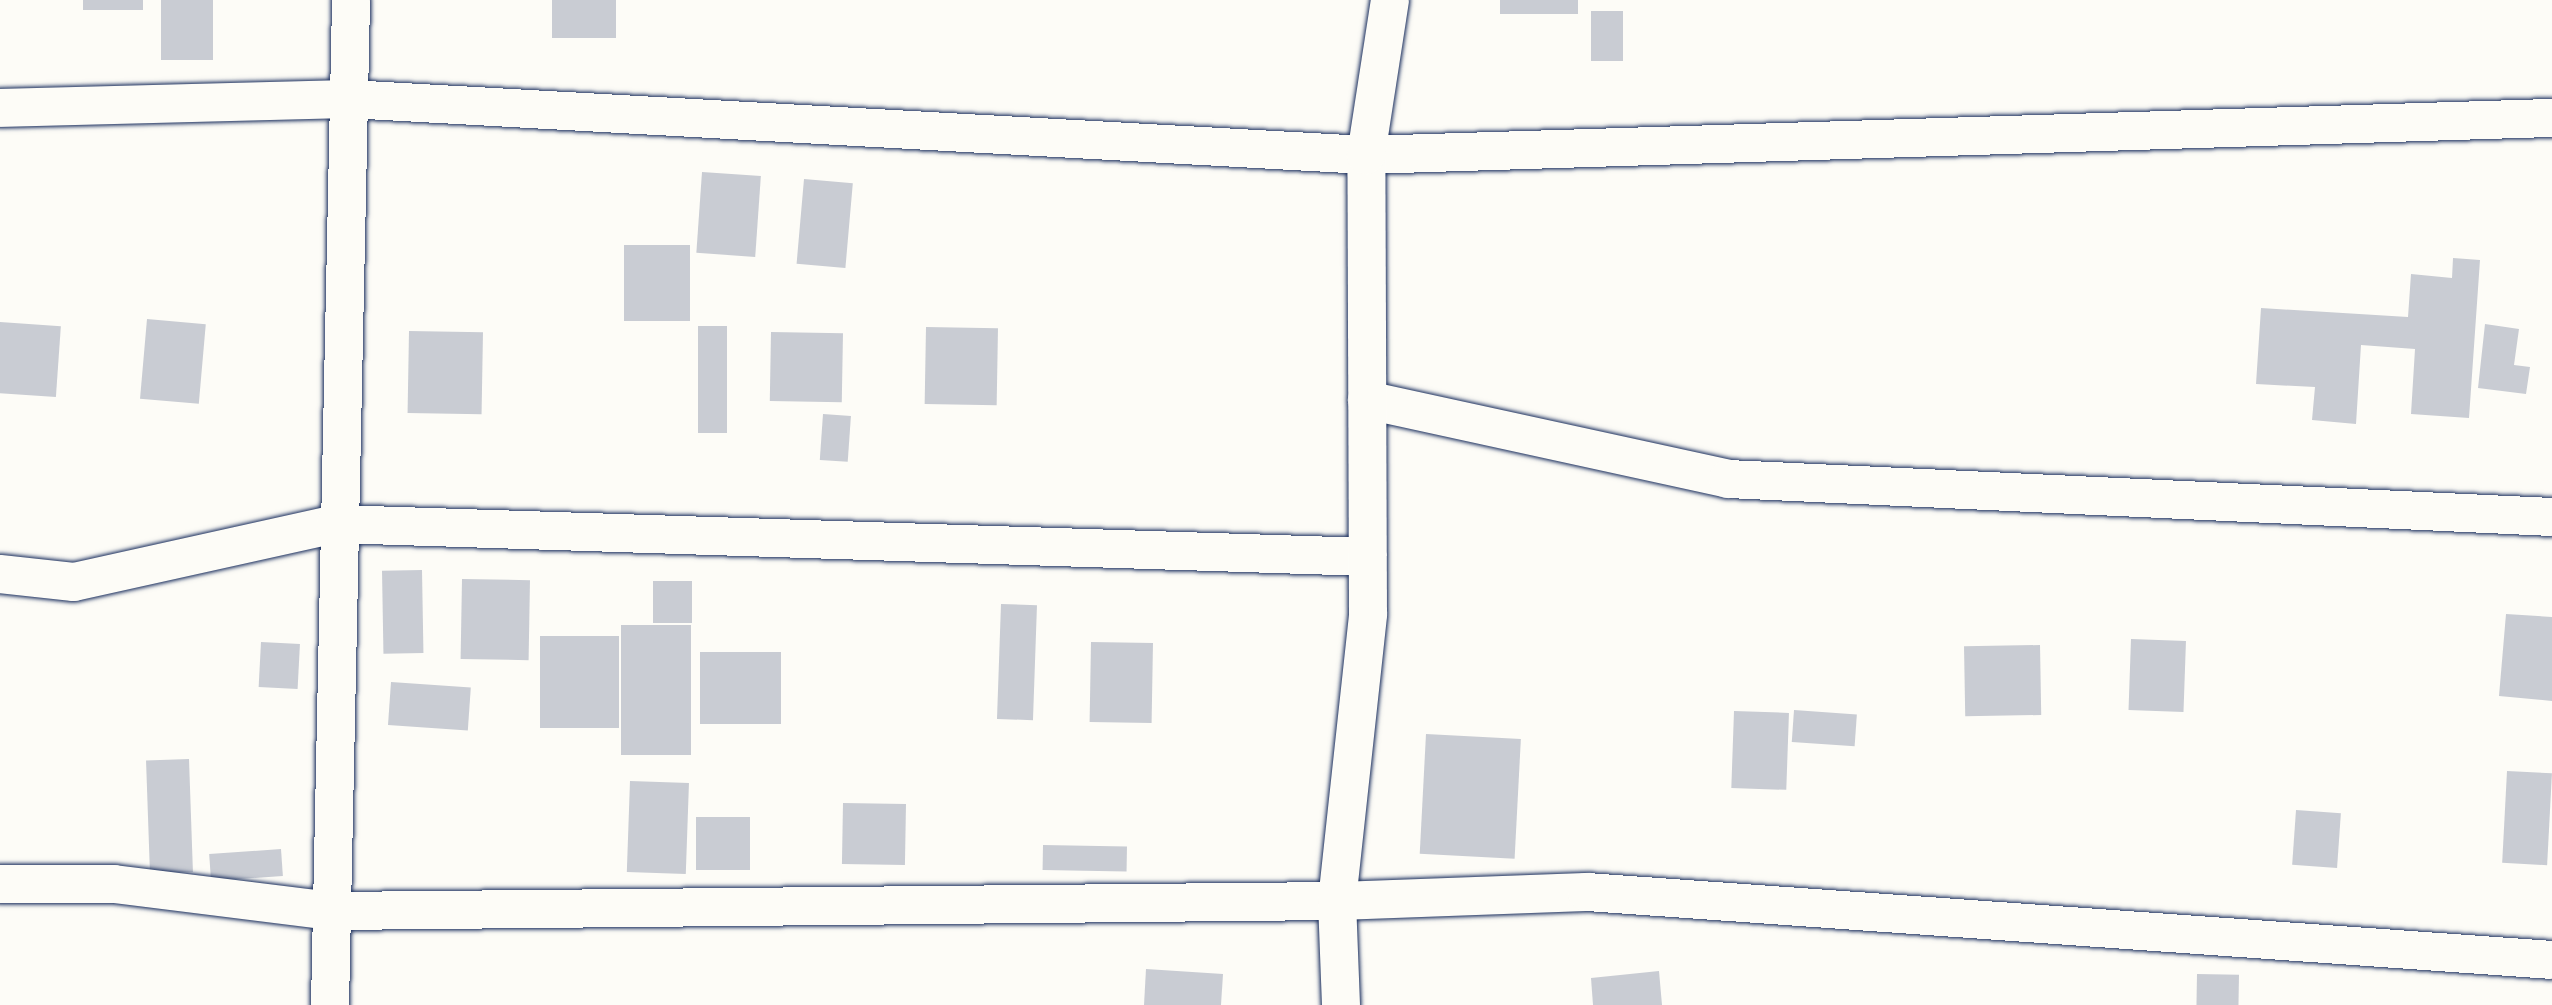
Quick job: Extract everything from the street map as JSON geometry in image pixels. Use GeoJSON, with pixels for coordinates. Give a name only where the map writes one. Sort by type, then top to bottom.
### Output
{"type":"FeatureCollection","features":[{"type":"Feature","properties":{"kind":"street"},"geometry":{"type":"LineString","coordinates":[[330,1005],[336,524],[351,0]]}},
{"type":"Feature","properties":{"kind":"street"},"geometry":{"type":"LineString","coordinates":[[1341,1005],[1337,901],[1367,614],[1367,155],[1390,0]]}},
{"type":"Feature","properties":{"kind":"street"},"geometry":{"type":"LineString","coordinates":[[0,108],[348,99],[1367,155],[2552,118]]}},
{"type":"Feature","properties":{"kind":"street"},"geometry":{"type":"LineString","coordinates":[[1367,400],[1728,479],[2552,517]]}},
{"type":"Feature","properties":{"kind":"street"},"geometry":{"type":"LineString","coordinates":[[0,574],[74,582],[336,524],[1367,557]]}},
{"type":"Feature","properties":{"kind":"street"},"geometry":{"type":"LineString","coordinates":[[0,884],[114,884],[332,911],[1337,901],[1587,892],[2552,960]]}},
{"type":"Feature","properties":{"kind":"building"},"geometry":{"type":"Polygon","coordinates":[[[83,0],[143,0],[143,10],[83,10],[83,0]]]}},
{"type":"Feature","properties":{"kind":"building"},"geometry":{"type":"Polygon","coordinates":[[[161,0],[213,0],[213,60],[161,60],[161,0]]]}},
{"type":"Feature","properties":{"kind":"building"},"geometry":{"type":"Polygon","coordinates":[[[552,0],[616,0],[616,38],[552,38],[552,0]]]}},
{"type":"Feature","properties":{"kind":"building"},"geometry":{"type":"Polygon","coordinates":[[[1500,0],[1578,0],[1578,14],[1500,14],[1500,0]]]}},
{"type":"Feature","properties":{"kind":"building"},"geometry":{"type":"Polygon","coordinates":[[[1591,11],[1623,11],[1623,61],[1591,61],[1591,11]]]}},
{"type":"Feature","properties":{"kind":"building"},"geometry":{"type":"Polygon","coordinates":[[[702,172],[761,176],[755,257],[696,253],[702,172]]]}},
{"type":"Feature","properties":{"kind":"building"},"geometry":{"type":"Polygon","coordinates":[[[804,179],[853,183],[845,268],[797,264],[804,179]]]}},
{"type":"Feature","properties":{"kind":"building"},"geometry":{"type":"Polygon","coordinates":[[[624,245],[690,245],[690,321],[624,321],[624,245]]]}},
{"type":"Feature","properties":{"kind":"building"},"geometry":{"type":"Polygon","coordinates":[[[2453,258],[2480,260],[2469,418],[2411,414],[2415,349],[2361,345],[2356,424],[2312,420],[2315,387],[2256,384],[2261,308],[2408,317],[2411,274],[2452,278],[2453,258]]]}},
{"type":"Feature","properties":{"kind":"building"},"geometry":{"type":"Polygon","coordinates":[[[147,319],[206,324],[199,404],[140,399],[147,319]]]}},
{"type":"Feature","properties":{"kind":"building"},"geometry":{"type":"Polygon","coordinates":[[[0,322],[61,326],[56,397],[0,393],[0,322]]]}},
{"type":"Feature","properties":{"kind":"building"},"geometry":{"type":"Polygon","coordinates":[[[2485,324],[2519,329],[2514,365],[2530,367],[2526,394],[2478,388],[2485,324]]]}},
{"type":"Feature","properties":{"kind":"building"},"geometry":{"type":"Polygon","coordinates":[[[698,326],[727,326],[727,433],[698,433],[698,326]]]}},
{"type":"Feature","properties":{"kind":"building"},"geometry":{"type":"Polygon","coordinates":[[[926,327],[998,328],[997,405],[925,404],[926,327]]]}},
{"type":"Feature","properties":{"kind":"building"},"geometry":{"type":"Polygon","coordinates":[[[409,331],[483,332],[482,414],[408,413],[409,331]]]}},
{"type":"Feature","properties":{"kind":"building"},"geometry":{"type":"Polygon","coordinates":[[[771,332],[843,333],[842,402],[770,401],[771,332]]]}},
{"type":"Feature","properties":{"kind":"building"},"geometry":{"type":"Polygon","coordinates":[[[823,414],[851,416],[848,462],[820,460],[823,414]]]}},
{"type":"Feature","properties":{"kind":"building"},"geometry":{"type":"Polygon","coordinates":[[[422,570],[423,653],[383,654],[382,571],[422,570]]]}},
{"type":"Feature","properties":{"kind":"building"},"geometry":{"type":"Polygon","coordinates":[[[462,579],[530,580],[529,660],[461,659],[462,579]]]}},
{"type":"Feature","properties":{"kind":"building"},"geometry":{"type":"Polygon","coordinates":[[[653,581],[692,581],[692,623],[653,623],[653,581]]]}},
{"type":"Feature","properties":{"kind":"building"},"geometry":{"type":"Polygon","coordinates":[[[1001,604],[1037,605],[1033,720],[997,719],[1001,604]]]}},
{"type":"Feature","properties":{"kind":"building"},"geometry":{"type":"Polygon","coordinates":[[[2506,614],[2552,617],[2552,701],[2499,696],[2506,614]]]}},
{"type":"Feature","properties":{"kind":"building"},"geometry":{"type":"Polygon","coordinates":[[[621,625],[691,625],[691,755],[621,755],[621,625]]]}},
{"type":"Feature","properties":{"kind":"building"},"geometry":{"type":"Polygon","coordinates":[[[540,636],[619,636],[619,728],[540,728],[540,636]]]}},
{"type":"Feature","properties":{"kind":"building"},"geometry":{"type":"Polygon","coordinates":[[[2131,639],[2186,641],[2183,712],[2129,710],[2131,639]]]}},
{"type":"Feature","properties":{"kind":"building"},"geometry":{"type":"Polygon","coordinates":[[[261,642],[300,644],[298,689],[259,687],[261,642]]]}},
{"type":"Feature","properties":{"kind":"building"},"geometry":{"type":"Polygon","coordinates":[[[1091,642],[1153,643],[1152,723],[1090,722],[1091,642]]]}},
{"type":"Feature","properties":{"kind":"building"},"geometry":{"type":"Polygon","coordinates":[[[2040,645],[2041,715],[1965,716],[1964,646],[2040,645]]]}},
{"type":"Feature","properties":{"kind":"building"},"geometry":{"type":"Polygon","coordinates":[[[700,652],[781,652],[781,724],[700,724],[700,652]]]}},
{"type":"Feature","properties":{"kind":"building"},"geometry":{"type":"Polygon","coordinates":[[[391,682],[471,688],[468,730],[388,725],[391,682]]]}},
{"type":"Feature","properties":{"kind":"building"},"geometry":{"type":"Polygon","coordinates":[[[1794,710],[1857,714],[1855,746],[1792,742],[1794,710]]]}},
{"type":"Feature","properties":{"kind":"building"},"geometry":{"type":"Polygon","coordinates":[[[1734,711],[1789,713],[1786,790],[1731,788],[1734,711]]]}},
{"type":"Feature","properties":{"kind":"building"},"geometry":{"type":"Polygon","coordinates":[[[1426,734],[1521,739],[1515,859],[1420,854],[1426,734]]]}},
{"type":"Feature","properties":{"kind":"building"},"geometry":{"type":"Polygon","coordinates":[[[189,759],[193,872],[150,873],[146,761],[189,759]]]}},
{"type":"Feature","properties":{"kind":"building"},"geometry":{"type":"Polygon","coordinates":[[[2507,771],[2552,773],[2547,865],[2502,863],[2507,771]]]}},
{"type":"Feature","properties":{"kind":"building"},"geometry":{"type":"Polygon","coordinates":[[[630,781],[689,783],[686,874],[627,872],[630,781]]]}},
{"type":"Feature","properties":{"kind":"building"},"geometry":{"type":"Polygon","coordinates":[[[843,803],[906,804],[905,865],[842,864],[843,803]]]}},
{"type":"Feature","properties":{"kind":"building"},"geometry":{"type":"Polygon","coordinates":[[[2296,810],[2341,813],[2337,868],[2292,865],[2296,810]]]}},
{"type":"Feature","properties":{"kind":"building"},"geometry":{"type":"Polygon","coordinates":[[[696,817],[750,817],[750,870],[696,870],[696,817]]]}},
{"type":"Feature","properties":{"kind":"building"},"geometry":{"type":"Polygon","coordinates":[[[1043,845],[1127,846],[1127,871],[1043,870],[1043,845]]]}},
{"type":"Feature","properties":{"kind":"building"},"geometry":{"type":"Polygon","coordinates":[[[281,849],[283,876],[211,881],[209,854],[281,849]]]}},
{"type":"Feature","properties":{"kind":"building"},"geometry":{"type":"Polygon","coordinates":[[[1146,969],[1223,974],[1221,1005],[1144,1005],[1146,969]]]}},
{"type":"Feature","properties":{"kind":"building"},"geometry":{"type":"Polygon","coordinates":[[[1659,971],[1662,1005],[1593,1005],[1591,978],[1659,971]]]}},
{"type":"Feature","properties":{"kind":"building"},"geometry":{"type":"Polygon","coordinates":[[[2197,974],[2239,975],[2238,1005],[2196,1005],[2197,974]]]}}]}
